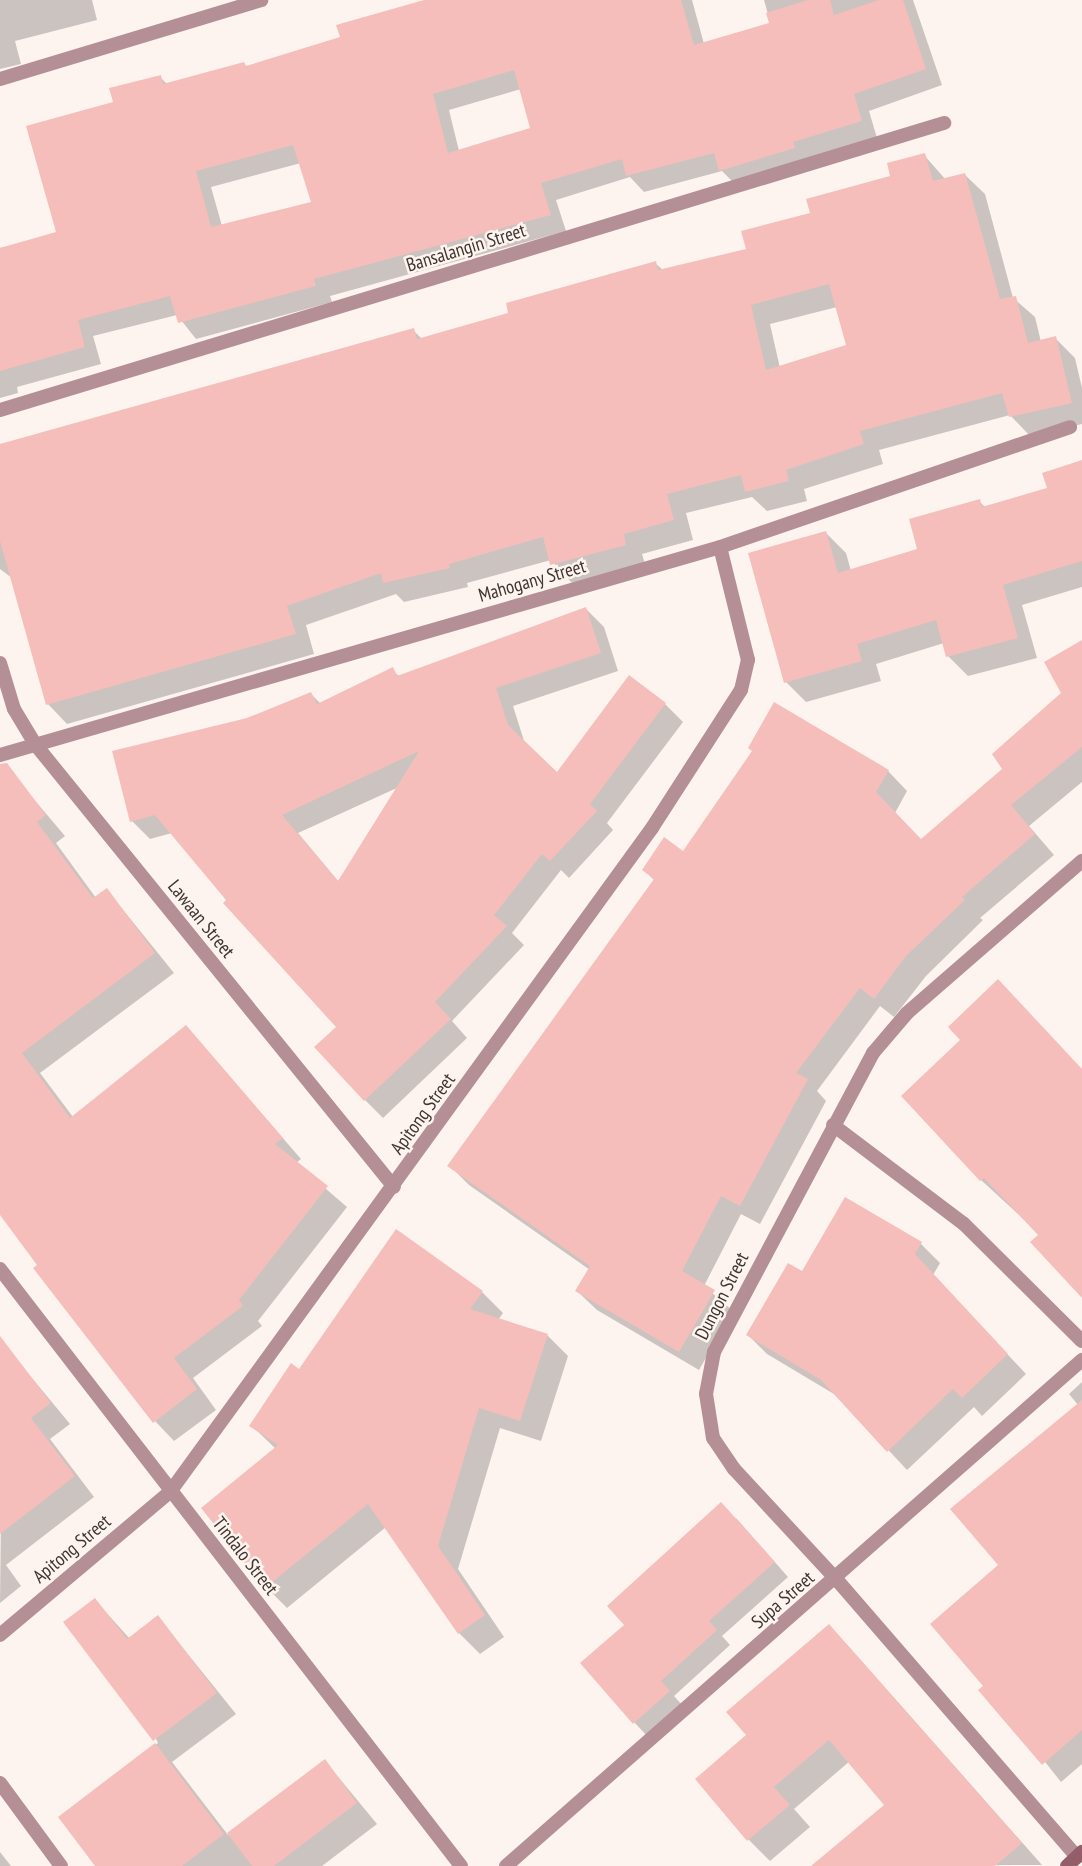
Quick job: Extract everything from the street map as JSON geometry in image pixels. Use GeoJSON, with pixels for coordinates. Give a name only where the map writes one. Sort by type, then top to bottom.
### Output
{"type":"FeatureCollection","features":[{"type":"Feature","properties":{"kind":"street"},"geometry":{"type":"LineString","coordinates":[[0,79],[261,0]]}},
{"type":"Feature","properties":{"kind":"street","name":"Bansalangin Street"},"geometry":{"type":"LineString","coordinates":[[0,410],[944,124]]}},
{"type":"Feature","properties":{"kind":"street","name":"Mahogany Street"},"geometry":{"type":"LineString","coordinates":[[0,755],[720,547],[1070,427]]}},
{"type":"Feature","properties":{"kind":"street","name":"Apitong Street"},"geometry":{"type":"LineString","coordinates":[[0,1635],[170,1492],[394,1187],[652,828],[741,690],[748,660],[720,547]]}},
{"type":"Feature","properties":{"kind":"street","name":"Lawaan Street"},"geometry":{"type":"LineString","coordinates":[[0,663],[14,709],[35,744],[394,1187]]}},
{"type":"Feature","properties":{"kind":"street","name":"Dungon Street"},"geometry":{"type":"LineString","coordinates":[[1075,1858],[836,1579],[734,1469],[713,1438],[706,1394],[714,1352],[832,1125],[873,1053],[907,1013],[1082,861]]}},
{"type":"Feature","properties":{"kind":"street"},"geometry":{"type":"LineString","coordinates":[[832,1125],[964,1224],[1082,1340]]}},
{"type":"Feature","properties":{"kind":"street","name":"Tindalo Street"},"geometry":{"type":"LineString","coordinates":[[0,1269],[461,1866]]}},
{"type":"Feature","properties":{"kind":"street","name":"Supa Street"},"geometry":{"type":"LineString","coordinates":[[506,1866],[836,1579],[1082,1360]]}},
{"type":"Feature","properties":{"kind":"street"},"geometry":{"type":"LineString","coordinates":[[0,1783],[61,1866]]}},
{"type":"Feature","properties":{"kind":"building"},"geometry":{"type":"Polygon","coordinates":[[[424,0],[681,0],[694,45],[769,23],[766,13],[808,0],[830,0],[834,15],[879,0],[903,0],[926,69],[854,94],[862,121],[793,142],[795,148],[719,171],[714,153],[626,176],[622,159],[541,183],[551,215],[314,279],[316,286],[178,323],[170,296],[78,320],[85,347],[0,371],[0,248],[56,232],[26,126],[113,102],[109,88],[161,75],[163,84],[244,62],[246,66],[340,37],[336,25],[424,0]],[[514,70],[433,94],[448,153],[530,128],[514,70]],[[293,145],[196,171],[211,227],[311,202],[293,145]]]}},
{"type":"Feature","properties":{"kind":"building"},"geometry":{"type":"Polygon","coordinates":[[[925,153],[933,181],[965,173],[1000,299],[1016,296],[1028,343],[1056,336],[1072,403],[1009,417],[1002,393],[860,431],[864,444],[786,470],[789,481],[745,492],[741,475],[667,494],[674,520],[624,534],[626,545],[550,565],[543,537],[449,564],[450,568],[383,583],[381,573],[287,606],[296,634],[46,705],[0,541],[0,444],[414,328],[417,339],[508,313],[506,303],[656,261],[658,270],[746,249],[741,231],[810,213],[806,199],[890,176],[887,163],[925,153]],[[829,284],[751,305],[766,370],[846,345],[829,284]]]}},
{"type":"Feature","properties":{"kind":"building"},"geometry":{"type":"Polygon","coordinates":[[[1082,460],[1082,561],[1003,585],[1018,638],[946,657],[936,620],[857,644],[862,661],[784,683],[748,553],[826,531],[838,573],[917,549],[909,519],[980,499],[982,507],[1047,488],[1042,473],[1082,460]]]}},
{"type":"Feature","properties":{"kind":"building"},"geometry":{"type":"Polygon","coordinates":[[[586,607],[601,653],[496,688],[508,725],[557,772],[629,675],[666,703],[590,804],[597,811],[550,861],[542,854],[494,915],[507,926],[435,1002],[451,1019],[364,1101],[314,1047],[336,1027],[223,903],[226,900],[155,815],[130,822],[112,751],[247,718],[311,692],[317,704],[393,667],[397,676],[586,607]],[[419,751],[282,815],[338,881],[419,751]]]}},
{"type":"Feature","properties":{"kind":"building"},"geometry":{"type":"Polygon","coordinates":[[[1082,640],[1082,747],[1011,805],[1035,834],[962,897],[965,900],[906,956],[874,999],[860,988],[796,1073],[808,1079],[740,1206],[721,1196],[682,1271],[715,1290],[679,1352],[575,1291],[590,1266],[447,1166],[654,879],[642,870],[664,837],[683,851],[752,751],[748,748],[774,702],[889,770],[876,792],[921,839],[1002,769],[992,754],[1061,693],[1044,662],[1082,640]]]}},
{"type":"Feature","properties":{"kind":"building"},"geometry":{"type":"Polygon","coordinates":[[[7,763],[46,815],[37,822],[93,898],[107,888],[155,953],[22,1053],[70,1118],[186,1025],[283,1138],[275,1144],[328,1186],[239,1300],[243,1306],[174,1358],[197,1389],[153,1423],[33,1268],[37,1265],[0,1215],[0,764],[7,763]]]}},
{"type":"Feature","properties":{"kind":"building"},"geometry":{"type":"Polygon","coordinates":[[[998,979],[1082,1069],[1082,1298],[1030,1242],[1038,1235],[984,1178],[980,1181],[901,1096],[960,1040],[948,1027],[998,979]]]}},
{"type":"Feature","properties":{"kind":"building"},"geometry":{"type":"Polygon","coordinates":[[[845,1197],[922,1242],[915,1254],[1008,1354],[962,1398],[953,1389],[887,1452],[821,1380],[746,1335],[788,1263],[802,1271],[845,1197]]]}},
{"type":"Feature","properties":{"kind":"building"},"geometry":{"type":"Polygon","coordinates":[[[396,1229],[483,1291],[470,1309],[548,1334],[520,1421],[479,1408],[438,1546],[485,1615],[458,1634],[368,1504],[265,1588],[201,1508],[278,1445],[249,1426],[291,1363],[299,1369],[396,1229]]]}},
{"type":"Feature","properties":{"kind":"building"},"geometry":{"type":"Polygon","coordinates":[[[0,1336],[51,1403],[31,1418],[75,1476],[0,1534],[0,1336]]]}},
{"type":"Feature","properties":{"kind":"building"},"geometry":{"type":"Polygon","coordinates":[[[1082,1400],[1082,1730],[1042,1765],[978,1690],[983,1686],[930,1624],[998,1565],[950,1509],[1082,1400]]]}},
{"type":"Feature","properties":{"kind":"building"},"geometry":{"type":"Polygon","coordinates":[[[721,1502],[775,1562],[709,1621],[717,1630],[661,1681],[670,1691],[633,1724],[580,1663],[624,1625],[607,1606],[721,1502]]]}},
{"type":"Feature","properties":{"kind":"building"},"geometry":{"type":"Polygon","coordinates":[[[95,1598],[127,1639],[158,1615],[217,1693],[153,1741],[63,1622],[95,1598]]]}},
{"type":"Feature","properties":{"kind":"building"},"geometry":{"type":"Polygon","coordinates":[[[829,1624],[1022,1843],[995,1866],[811,1866],[884,1805],[829,1740],[774,1787],[790,1805],[747,1841],[695,1779],[746,1735],[726,1712],[829,1624]]]}},
{"type":"Feature","properties":{"kind":"building"},"geometry":{"type":"Polygon","coordinates":[[[155,1743],[224,1834],[182,1866],[95,1866],[58,1817],[155,1743]]]}},
{"type":"Feature","properties":{"kind":"building"},"geometry":{"type":"Polygon","coordinates":[[[325,1759],[357,1803],[274,1866],[252,1866],[227,1833],[325,1759]]]}}]}
